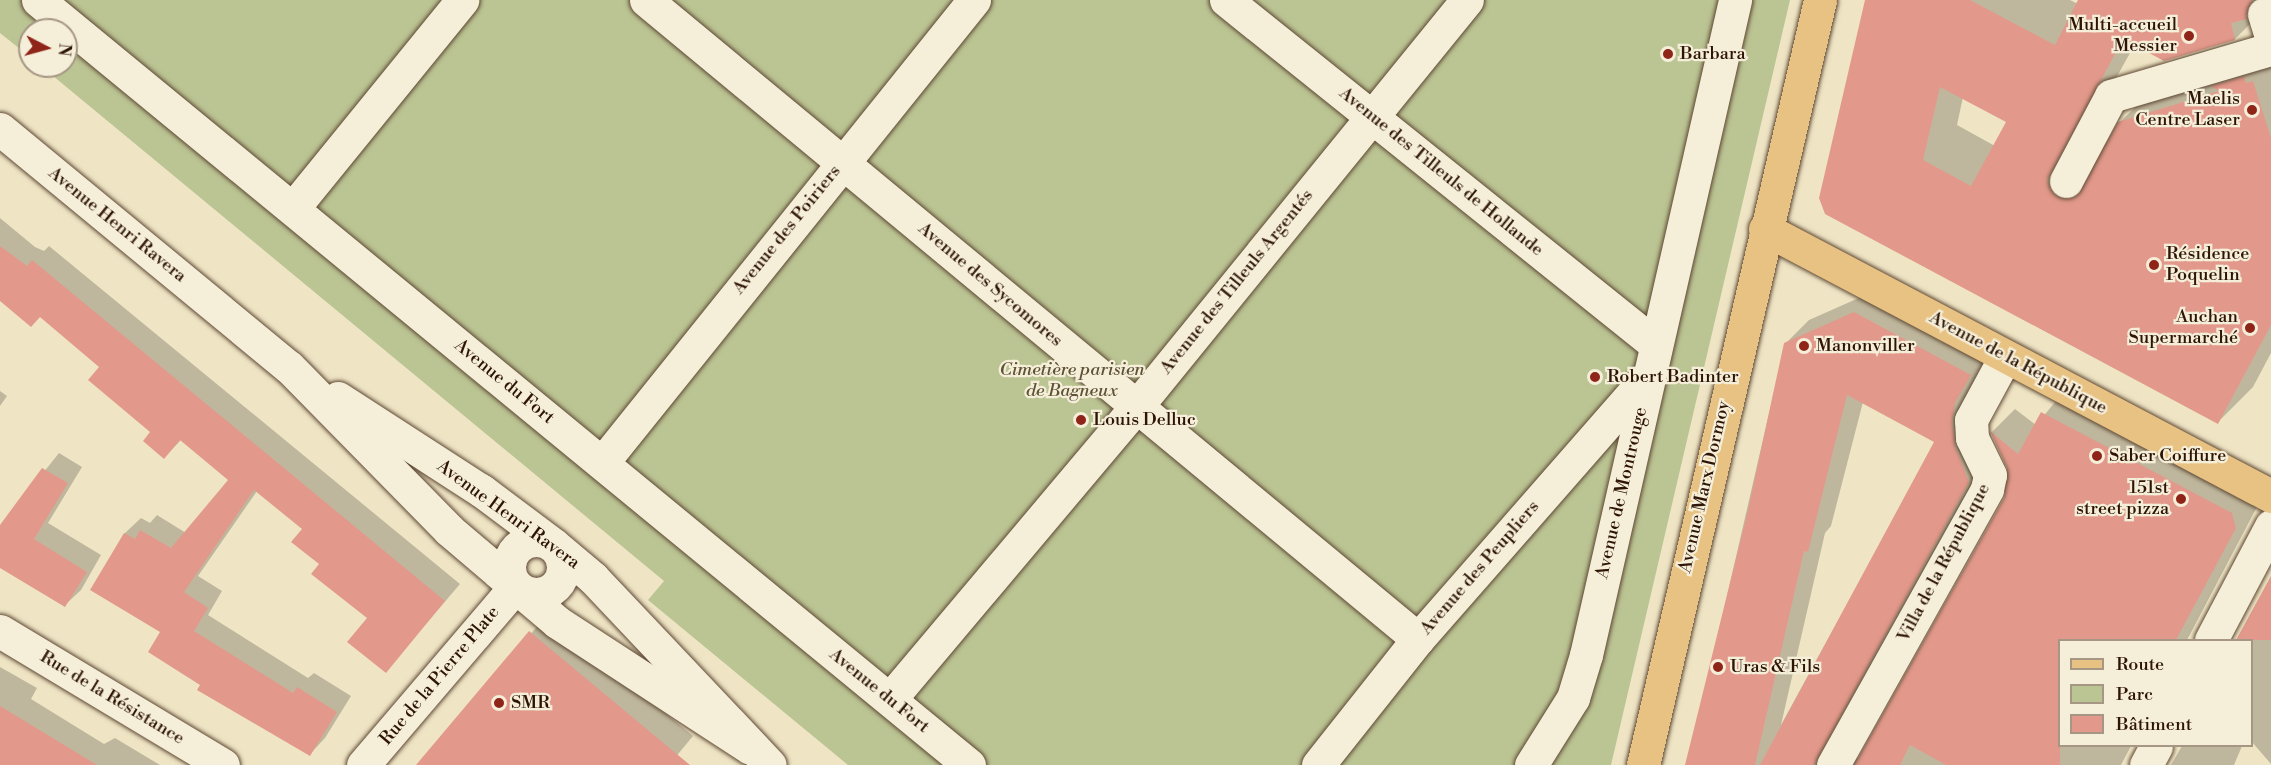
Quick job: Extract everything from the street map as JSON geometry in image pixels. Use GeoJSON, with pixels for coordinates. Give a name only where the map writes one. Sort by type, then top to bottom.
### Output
{"type":"FeatureCollection","features":[{"type":"Feature","properties":{"kind":"main road","name":"Avenue Marx Dormoy"},"geometry":{"type":"LineString","coordinates":[[1643,765],[1765,229],[1820,0]]}},
{"type":"Feature","properties":{"kind":"main road","name":"Avenue de la République"},"geometry":{"type":"LineString","coordinates":[[1765,229],[2271,496]]}},
{"type":"Feature","properties":{"kind":"street","name":"Avenue du Fort"},"geometry":{"type":"LineString","coordinates":[[38,0],[294,207],[969,765]]}},
{"type":"Feature","properties":{"kind":"street"},"geometry":{"type":"LineString","coordinates":[[294,207],[462,0]]}},
{"type":"Feature","properties":{"kind":"street","name":"Avenue des Sycomores"},"geometry":{"type":"LineString","coordinates":[[646,0],[1418,639]]}},
{"type":"Feature","properties":{"kind":"street","name":"Avenue des Poiriers"},"geometry":{"type":"LineString","coordinates":[[602,463],[974,0]]}},
{"type":"Feature","properties":{"kind":"street","name":"Avenue des Tilleuls de Hollande"},"geometry":{"type":"LineString","coordinates":[[1226,0],[1655,344]]}},
{"type":"Feature","properties":{"kind":"street","name":"Avenue des Tilleuls Argentés"},"geometry":{"type":"LineString","coordinates":[[890,699],[1137,406],[1467,0]]}},
{"type":"Feature","properties":{"kind":"street","name":"Avenue de Montrouge"},"geometry":{"type":"LineString","coordinates":[[1531,765],[1573,698],[1735,0]]}},
{"type":"Feature","properties":{"kind":"street"},"geometry":{"type":"LineString","coordinates":[[2066,181],[2111,96],[2271,49]]}},
{"type":"Feature","properties":{"kind":"street","name":"Avenue Henri Ravera"},"geometry":{"type":"LineString","coordinates":[[0,129],[289,367],[449,530],[515,587],[557,622],[752,759]]}},
{"type":"Feature","properties":{"kind":"street","name":"Villa de la République"},"geometry":{"type":"LineString","coordinates":[[1833,765],[1987,489],[1990,475],[1972,438],[1971,420],[2005,357]]}},
{"type":"Feature","properties":{"kind":"street","name":"Avenue Henri Ravera"},"geometry":{"type":"LineString","coordinates":[[289,367],[483,491],[593,578],[752,759]]}},
{"type":"Feature","properties":{"kind":"street","name":"Avenue des Peupliers"},"geometry":{"type":"LineString","coordinates":[[1318,765],[1418,639],[1648,376]]}},
{"type":"Feature","properties":{"kind":"street"},"geometry":{"type":"LineString","coordinates":[[2212,639],[2271,526]]}},
{"type":"Feature","properties":{"kind":"street"},"geometry":{"type":"LineString","coordinates":[[515,587],[510,566],[518,548],[535,540],[554,545]]}},
{"type":"Feature","properties":{"kind":"street","name":"Rue de la Pierre Plate"},"geometry":{"type":"LineString","coordinates":[[363,765],[515,587]]}},
{"type":"Feature","properties":{"kind":"street","name":"Rue de la Résistance"},"geometry":{"type":"LineString","coordinates":[[0,632],[223,765]]}},
{"type":"Feature","properties":{"kind":"street"},"geometry":{"type":"LineString","coordinates":[[2146,765],[2155,747]]}},
{"type":"Feature","properties":{"kind":"green space","name":"Cimetière parisien de Bagneux"},"geometry":{"type":"Polygon","coordinates":[[[0,0],[1790,0],[1611,765],[848,765],[648,600],[664,581],[56,78],[78,78],[78,18],[18,18],[18,47],[0,33],[0,0]]]}},
{"type":"Feature","properties":{"kind":"building"},"geometry":{"type":"Polygon","coordinates":[[[1865,0],[1970,0],[2055,45],[2078,0],[2252,0],[2246,19],[2231,23],[2235,40],[2164,61],[2123,39],[2047,181],[2057,197],[2075,197],[2118,122],[2219,91],[2211,86],[2244,76],[2246,83],[2253,81],[2271,138],[2271,325],[2218,424],[1825,214],[1819,198],[1865,0]],[[1940,87],[1923,160],[1971,186],[2006,122],[1940,87]]]}},
{"type":"Feature","properties":{"kind":"building"},"geometry":{"type":"Polygon","coordinates":[[[0,246],[27,266],[32,260],[445,601],[386,673],[347,642],[367,618],[311,574],[319,564],[291,542],[302,529],[254,490],[184,592],[208,608],[194,631],[293,693],[297,687],[337,712],[310,756],[197,690],[200,685],[148,652],[160,632],[90,590],[124,533],[135,539],[140,530],[171,548],[228,480],[180,440],[164,459],[143,441],[150,432],[88,380],[99,367],[40,317],[31,327],[0,301],[0,246]]]}},
{"type":"Feature","properties":{"kind":"building"},"geometry":{"type":"Polygon","coordinates":[[[1854,312],[1971,375],[1955,403],[1952,421],[1955,446],[1969,482],[1814,765],[1760,765],[1934,442],[1847,395],[1808,552],[1804,551],[1755,765],[1685,765],[1748,510],[1784,343],[1854,312]]]}},
{"type":"Feature","properties":{"kind":"building"},"geometry":{"type":"Polygon","coordinates":[[[2041,412],[2232,513],[2236,528],[2177,639],[2058,639],[2060,765],[1946,765],[1910,745],[1900,765],[1854,765],[2004,498],[2007,468],[1990,431],[2018,454],[2041,412]]]}},
{"type":"Feature","properties":{"kind":"building"},"geometry":{"type":"Polygon","coordinates":[[[42,468],[68,483],[34,539],[87,572],[65,607],[0,568],[0,525],[42,468]]]}},
{"type":"Feature","properties":{"kind":"building"},"geometry":{"type":"Polygon","coordinates":[[[2271,576],[2271,640],[2237,639],[2271,576]]]}},
{"type":"Feature","properties":{"kind":"building"},"geometry":{"type":"Polygon","coordinates":[[[529,631],[637,721],[690,765],[416,765],[529,631]]]}},
{"type":"Feature","properties":{"kind":"building"},"geometry":{"type":"Polygon","coordinates":[[[0,706],[97,765],[0,765],[0,706]]]}},
{"type":"Feature","properties":{"kind":"place","name":"Multi-accueil Messier"},"geometry":{"type":"Point","coordinates":[2189,36]}},
{"type":"Feature","properties":{"kind":"place","name":"Barbara"},"geometry":{"type":"Point","coordinates":[1668,54]}},
{"type":"Feature","properties":{"kind":"place","name":"Maelis Centre Laser"},"geometry":{"type":"Point","coordinates":[2252,110]}},
{"type":"Feature","properties":{"kind":"place","name":"Résidence Poquelin"},"geometry":{"type":"Point","coordinates":[2154,265]}},
{"type":"Feature","properties":{"kind":"place","name":"Auchan Supermarché"},"geometry":{"type":"Point","coordinates":[2250,328]}},
{"type":"Feature","properties":{"kind":"place","name":"Manonviller"},"geometry":{"type":"Point","coordinates":[1804,346]}},
{"type":"Feature","properties":{"kind":"place","name":"Robert Badinter"},"geometry":{"type":"Point","coordinates":[1595,377]}},
{"type":"Feature","properties":{"kind":"place","name":"Louis Delluc"},"geometry":{"type":"Point","coordinates":[1081,420]}},
{"type":"Feature","properties":{"kind":"place","name":"Saber Coiffure"},"geometry":{"type":"Point","coordinates":[2097,456]}},
{"type":"Feature","properties":{"kind":"place","name":"151st street pizza"},"geometry":{"type":"Point","coordinates":[2181,499]}},
{"type":"Feature","properties":{"kind":"place","name":"Uras & Fils"},"geometry":{"type":"Point","coordinates":[1718,667]}},
{"type":"Feature","properties":{"kind":"place","name":"SMR"},"geometry":{"type":"Point","coordinates":[499,703]}}]}
